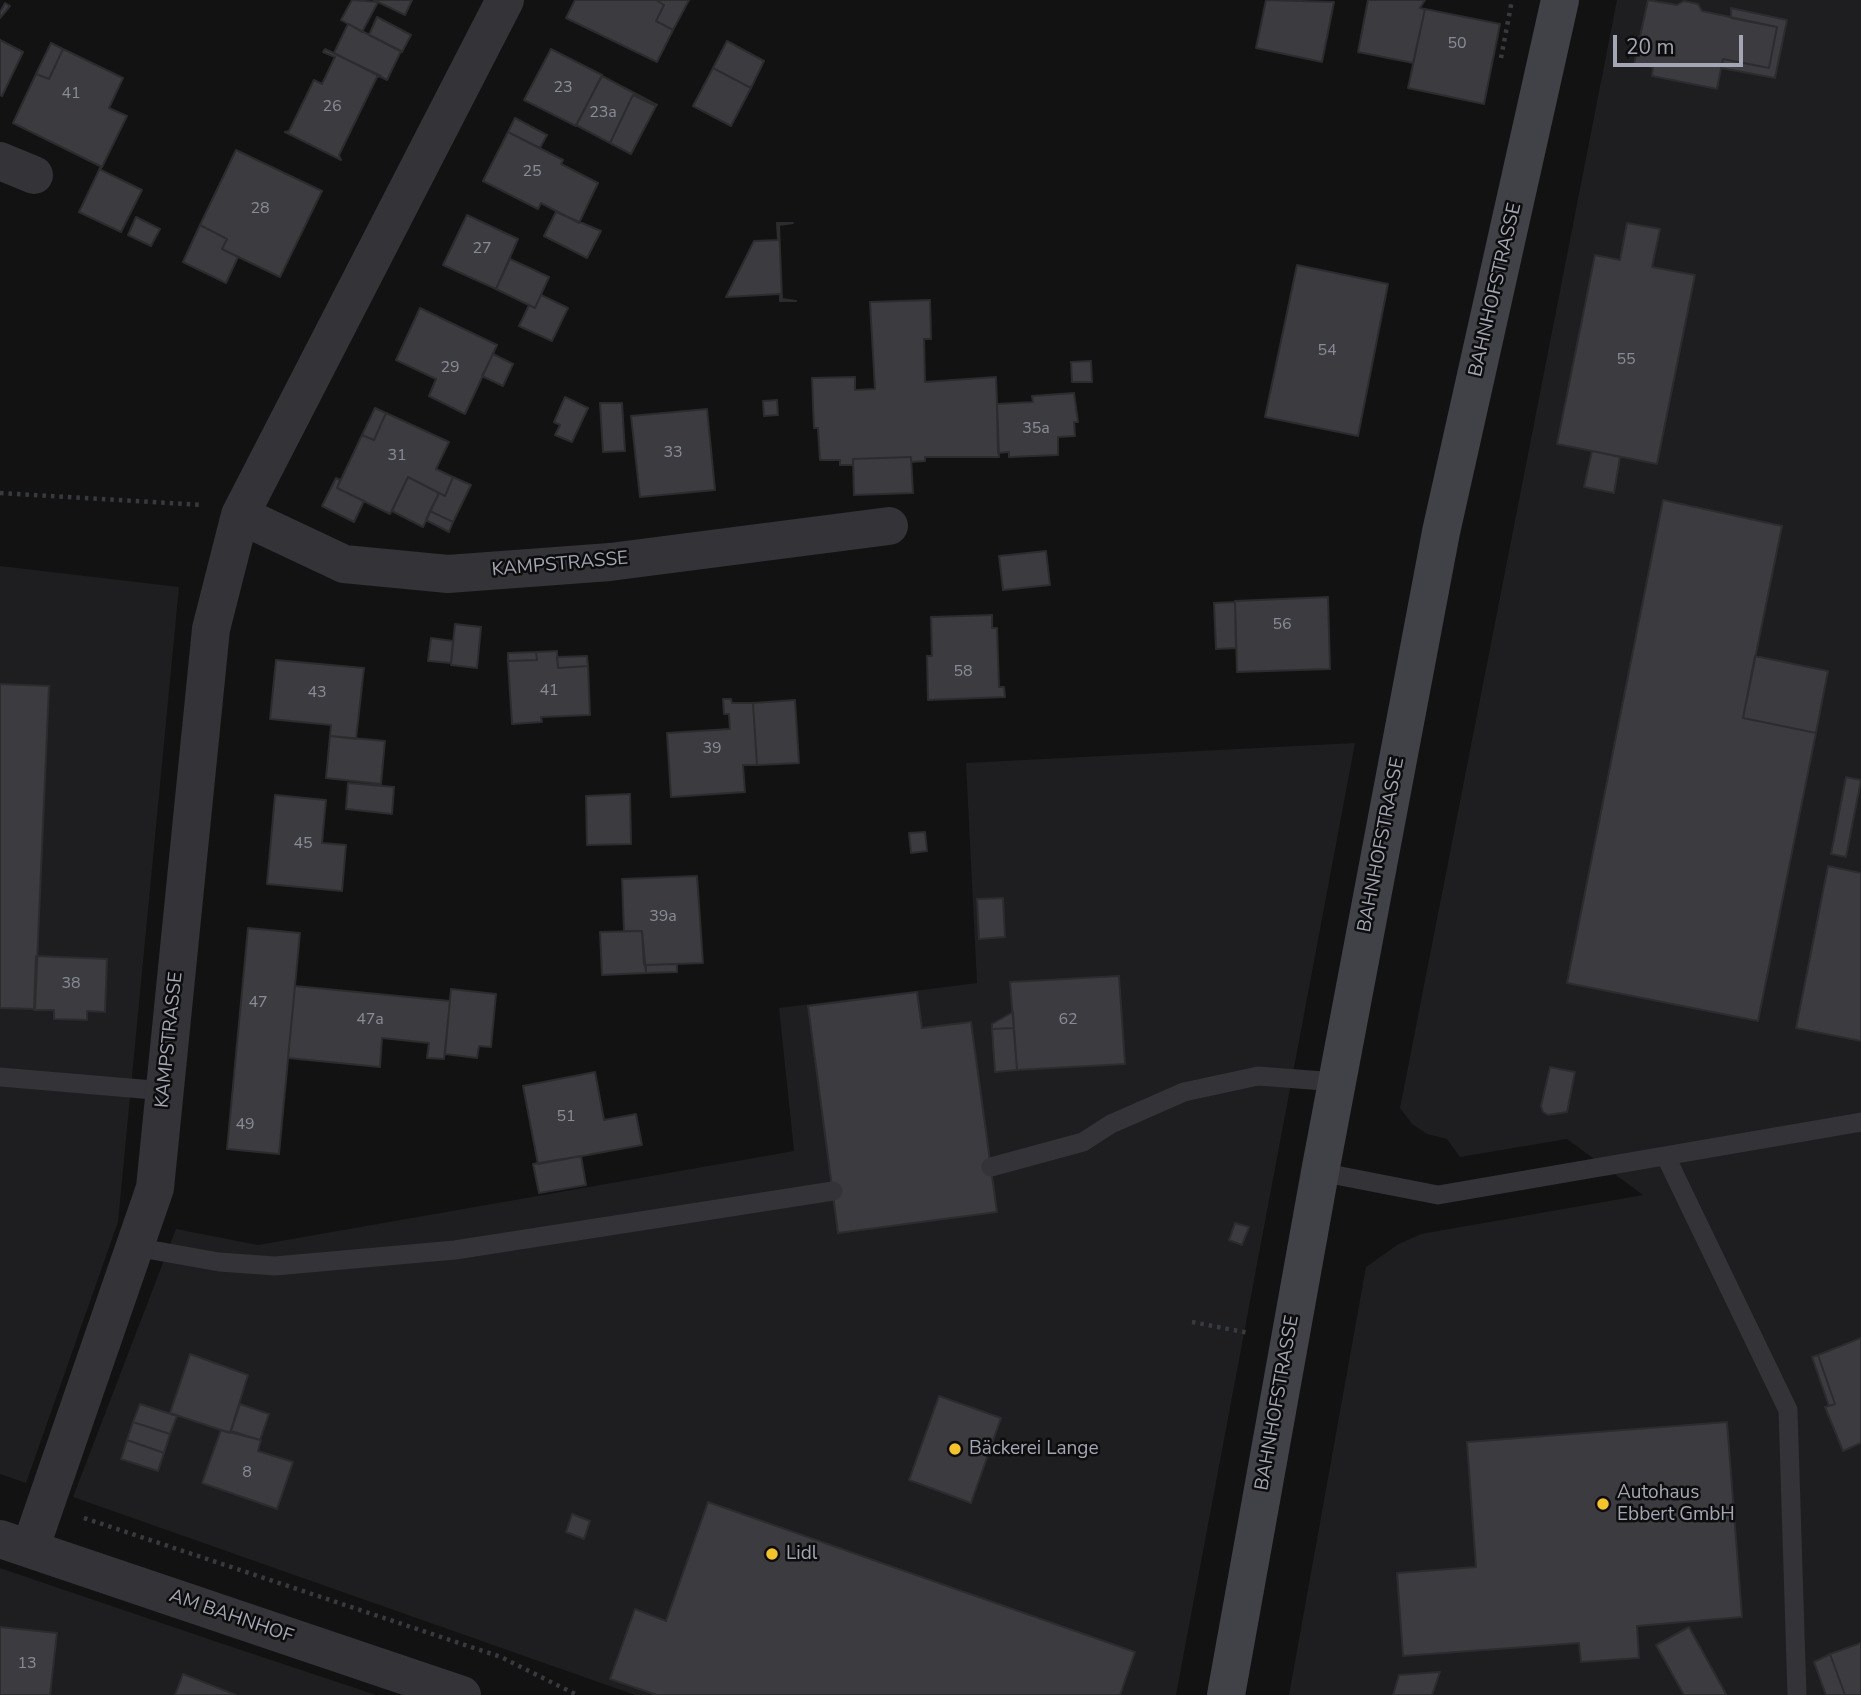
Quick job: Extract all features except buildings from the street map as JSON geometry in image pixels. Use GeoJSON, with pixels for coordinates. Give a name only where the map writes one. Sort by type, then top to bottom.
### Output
{"type":"FeatureCollection","features":[{"type":"Feature","properties":{"kind":"main road","name":"BAHNHOFSTRASSE"},"geometry":{"type":"LineString","coordinates":[[1226,1695],[1320,1172],[1441,532],[1560,0]]}},
{"type":"Feature","properties":{"kind":"street","name":"KAMPSTRASSE"},"geometry":{"type":"LineString","coordinates":[[15,1544],[47,1506],[155,1188],[211,629],[240,515],[505,0]]}},
{"type":"Feature","properties":{"kind":"street","name":"KAMPSTRASSE"},"geometry":{"type":"LineString","coordinates":[[240,515],[344,564],[448,574],[610,562],[888,526]]}},
{"type":"Feature","properties":{"kind":"street","name":"AM BAHNHOF"},"geometry":{"type":"LineString","coordinates":[[15,1544],[463,1695]]}},
{"type":"Feature","properties":{"kind":"lane"},"geometry":{"type":"LineString","coordinates":[[990,1167],[1083,1142],[1111,1124],[1184,1091],[1258,1076],[1337,1082]]}},
{"type":"Feature","properties":{"kind":"lane"},"geometry":{"type":"LineString","coordinates":[[0,1077],[165,1091]]}},
{"type":"Feature","properties":{"kind":"lane"},"geometry":{"type":"LineString","coordinates":[[1320,1172],[1438,1195],[1861,1122]]}},
{"type":"Feature","properties":{"kind":"lane"},"geometry":{"type":"LineString","coordinates":[[1666,1157],[1788,1410],[1797,1695]]}},
{"type":"Feature","properties":{"kind":"lane"},"geometry":{"type":"LineString","coordinates":[[135,1247],[219,1262],[275,1266],[455,1250],[833,1191]]}},
{"type":"Feature","properties":{"kind":"path"},"geometry":{"type":"LineString","coordinates":[[0,493],[212,505],[240,515]]}},
{"type":"Feature","properties":{"kind":"path"},"geometry":{"type":"LineString","coordinates":[[1192,1322],[1289,1342]]}},
{"type":"Feature","properties":{"kind":"path"},"geometry":{"type":"LineString","coordinates":[[47,1506],[502,1657],[577,1695]]}},
{"type":"Feature","properties":{"kind":"shaded area"},"geometry":{"type":"Polygon","coordinates":[[[1617,0],[1861,0],[1861,1695],[1289,1695],[1366,1267],[1397,1245],[1421,1234],[1643,1195],[1567,1139],[1460,1157],[1447,1139],[1427,1134],[1412,1124],[1400,1108],[1617,0]]]}},
{"type":"Feature","properties":{"kind":"shaded area"},"geometry":{"type":"Polygon","coordinates":[[[0,566],[179,587],[118,1222],[26,1483],[0,1474],[0,566]]]}},
{"type":"Feature","properties":{"kind":"shaded area"},"geometry":{"type":"Polygon","coordinates":[[[1355,743],[1176,1695],[635,1695],[73,1497],[176,1229],[258,1245],[794,1151],[779,1008],[977,983],[966,763],[1355,743]]]}},
{"type":"Feature","properties":{"kind":"shaded area"},"geometry":{"type":"Polygon","coordinates":[[[0,1568],[229,1646],[376,1695],[0,1695],[0,1568]]]}},
{"type":"Feature","properties":{"kind":"place","name":"Bäckerei Lange"},"geometry":{"type":"Point","coordinates":[955,1449]}},
{"type":"Feature","properties":{"kind":"place","name":"Autohaus Ebbert GmbH"},"geometry":{"type":"Point","coordinates":[1603,1504]}},
{"type":"Feature","properties":{"kind":"place","name":"Lidl"},"geometry":{"type":"Point","coordinates":[772,1554]}}]}
